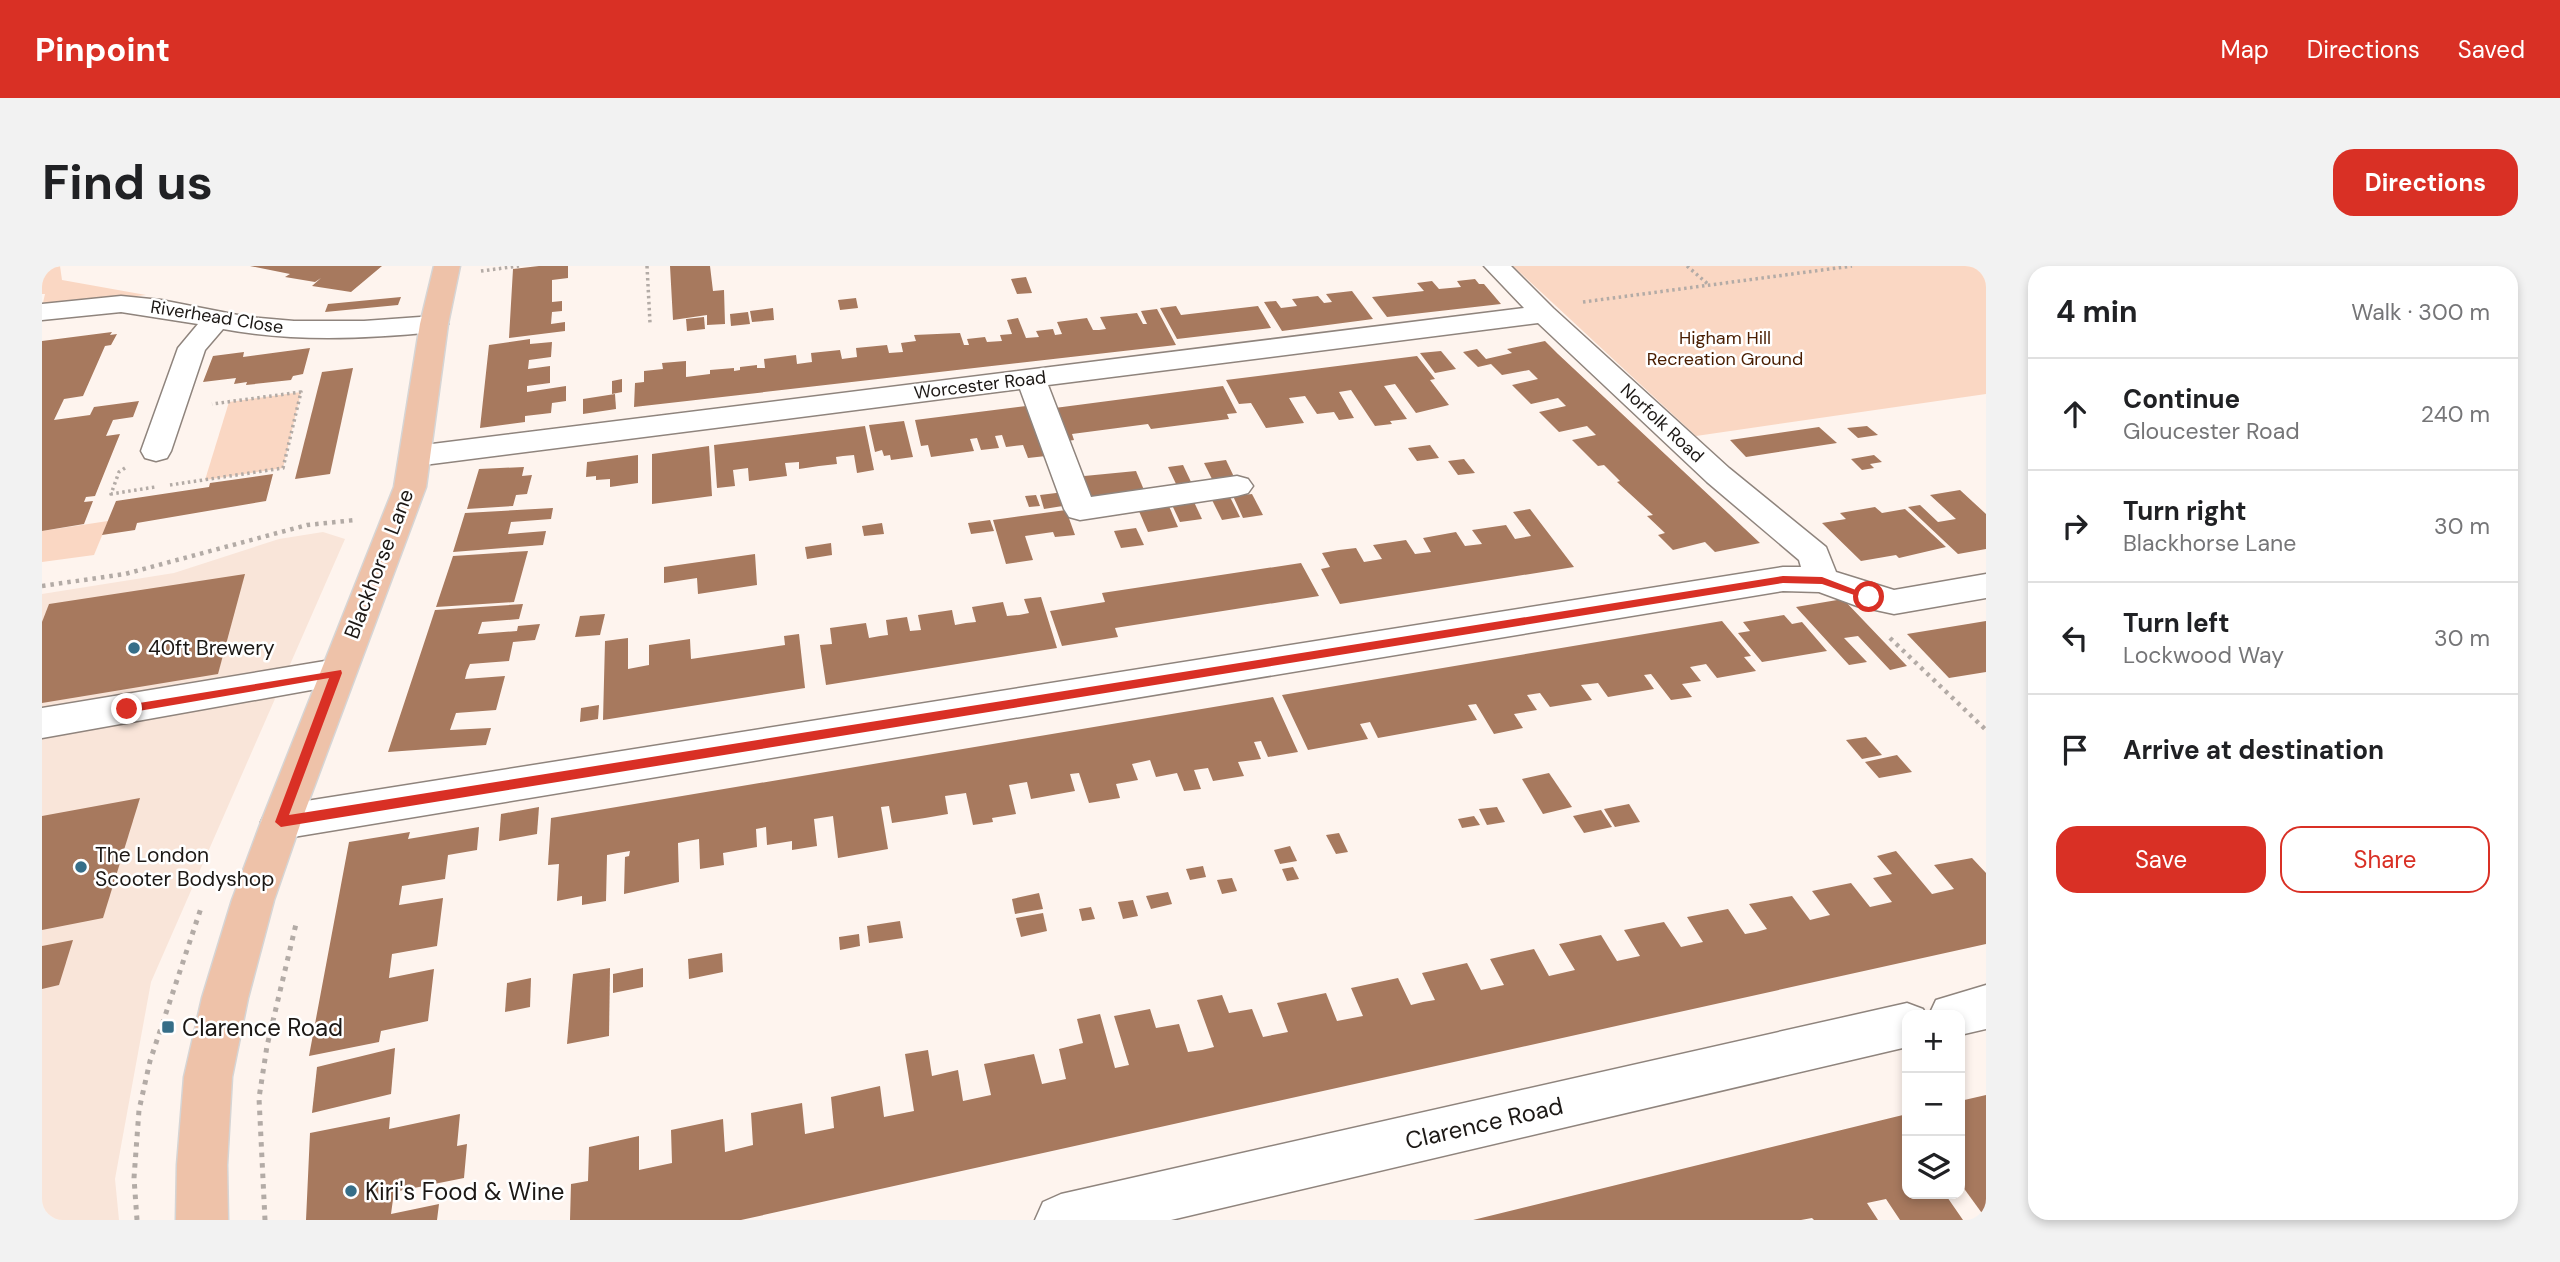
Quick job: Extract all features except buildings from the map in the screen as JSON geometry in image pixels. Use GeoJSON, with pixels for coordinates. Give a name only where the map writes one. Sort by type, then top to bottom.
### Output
{"type":"FeatureCollection","features":[{"type":"Feature","properties":{"kind":"main road","name":"Blackhorse Lane"},"geometry":{"type":"LineString","coordinates":[[202,1220],[202,1165],[208,1077],[225,998],[253,900],[281,822],[410,487],[434,324],[447,266]]}},
{"type":"Feature","properties":{"kind":"street","name":"Norfolk Road"},"geometry":{"type":"LineString","coordinates":[[1497,266],[1558,314],[1718,475],[1814,555],[1822,580]]}},
{"type":"Feature","properties":{"kind":"street","name":"Riverhead Close"},"geometry":{"type":"LineString","coordinates":[[42,312],[107,304],[133,304],[215,321],[288,328],[387,329],[434,324]]}},
{"type":"Feature","properties":{"kind":"street","name":"Worcester Road"},"geometry":{"type":"LineString","coordinates":[[416,456],[1558,314]]}},
{"type":"Feature","properties":{"kind":"street"},"geometry":{"type":"LineString","coordinates":[[156,451],[192,348],[215,321]]}},
{"type":"Feature","properties":{"kind":"street"},"geometry":{"type":"LineString","coordinates":[[1031,379],[1080,509],[1237,486]]}},
{"type":"Feature","properties":{"kind":"street"},"geometry":{"type":"LineString","coordinates":[[281,822],[1769,581],[1822,580],[1869,597],[1894,602],[1986,586]]}},
{"type":"Feature","properties":{"kind":"street"},"geometry":{"type":"LineString","coordinates":[[42,723],[337,673]]}},
{"type":"Feature","properties":{"kind":"street"},"geometry":{"type":"LineString","coordinates":[[1965,1012],[1986,1007]]}},
{"type":"Feature","properties":{"kind":"street","name":"Clarence Road"},"geometry":{"type":"LineString","coordinates":[[1061,1220],[1902,1027]]}},
{"type":"Feature","properties":{"kind":"path"},"geometry":{"type":"LineString","coordinates":[[478,271],[519,266]]}},
{"type":"Feature","properties":{"kind":"path"},"geometry":{"type":"LineString","coordinates":[[648,266],[650,323]]}},
{"type":"Feature","properties":{"kind":"path"},"geometry":{"type":"LineString","coordinates":[[1687,266],[1709,285]]}},
{"type":"Feature","properties":{"kind":"path"},"geometry":{"type":"LineString","coordinates":[[1558,314],[1709,285],[1852,266]]}},
{"type":"Feature","properties":{"kind":"path"},"geometry":{"type":"LineString","coordinates":[[156,451],[119,472],[111,494],[283,468],[301,392],[170,410]]}},
{"type":"Feature","properties":{"kind":"path"},"geometry":{"type":"LineString","coordinates":[[42,586],[125,574],[307,525],[355,520]]}},
{"type":"Feature","properties":{"kind":"path"},"geometry":{"type":"LineString","coordinates":[[1869,597],[1889,637],[1986,730]]}},
{"type":"Feature","properties":{"kind":"shaded area"},"geometry":{"type":"Polygon","coordinates":[[[323,532],[345,539],[151,982],[115,1179],[119,1220],[42,1220],[42,594],[174,573],[279,539],[323,532]]]}},
{"type":"Feature","properties":{"kind":"green space"},"geometry":{"type":"Polygon","coordinates":[[[60,266],[62,280],[146,295],[42,307],[45,294],[42,294],[42,269],[60,266]]]}},
{"type":"Feature","properties":{"kind":"green space","name":"Higham Hill Recreation Ground"},"geometry":{"type":"Polygon","coordinates":[[[1513,266],[1986,266],[1986,394],[1696,436],[1513,266]]]}},
{"type":"Feature","properties":{"kind":"green space"},"geometry":{"type":"Polygon","coordinates":[[[301,392],[283,468],[205,480],[229,402],[301,392]]]}},
{"type":"Feature","properties":{"kind":"green space"},"geometry":{"type":"Polygon","coordinates":[[[108,521],[94,555],[42,562],[42,531],[108,521]]]}},
{"type":"Feature","properties":{"kind":"place","name":"40ft Brewery"},"geometry":{"type":"Point","coordinates":[134,648]}},
{"type":"Feature","properties":{"kind":"place","name":"The London Scooter Bodyshop"},"geometry":{"type":"Point","coordinates":[81,867]}},
{"type":"Feature","properties":{"kind":"place","name":"Clarence Road"},"geometry":{"type":"Point","coordinates":[168,1027]}},
{"type":"Feature","properties":{"kind":"place","name":"Kiri's Food & Wine"},"geometry":{"type":"Point","coordinates":[351,1191]}},
{"type":"Feature","properties":{"kind":"route"},"geometry":{"type":"LineString","coordinates":[[127,709],[337,673],[281,822],[1783,579],[1822,580],[1869,597]]}}]}
